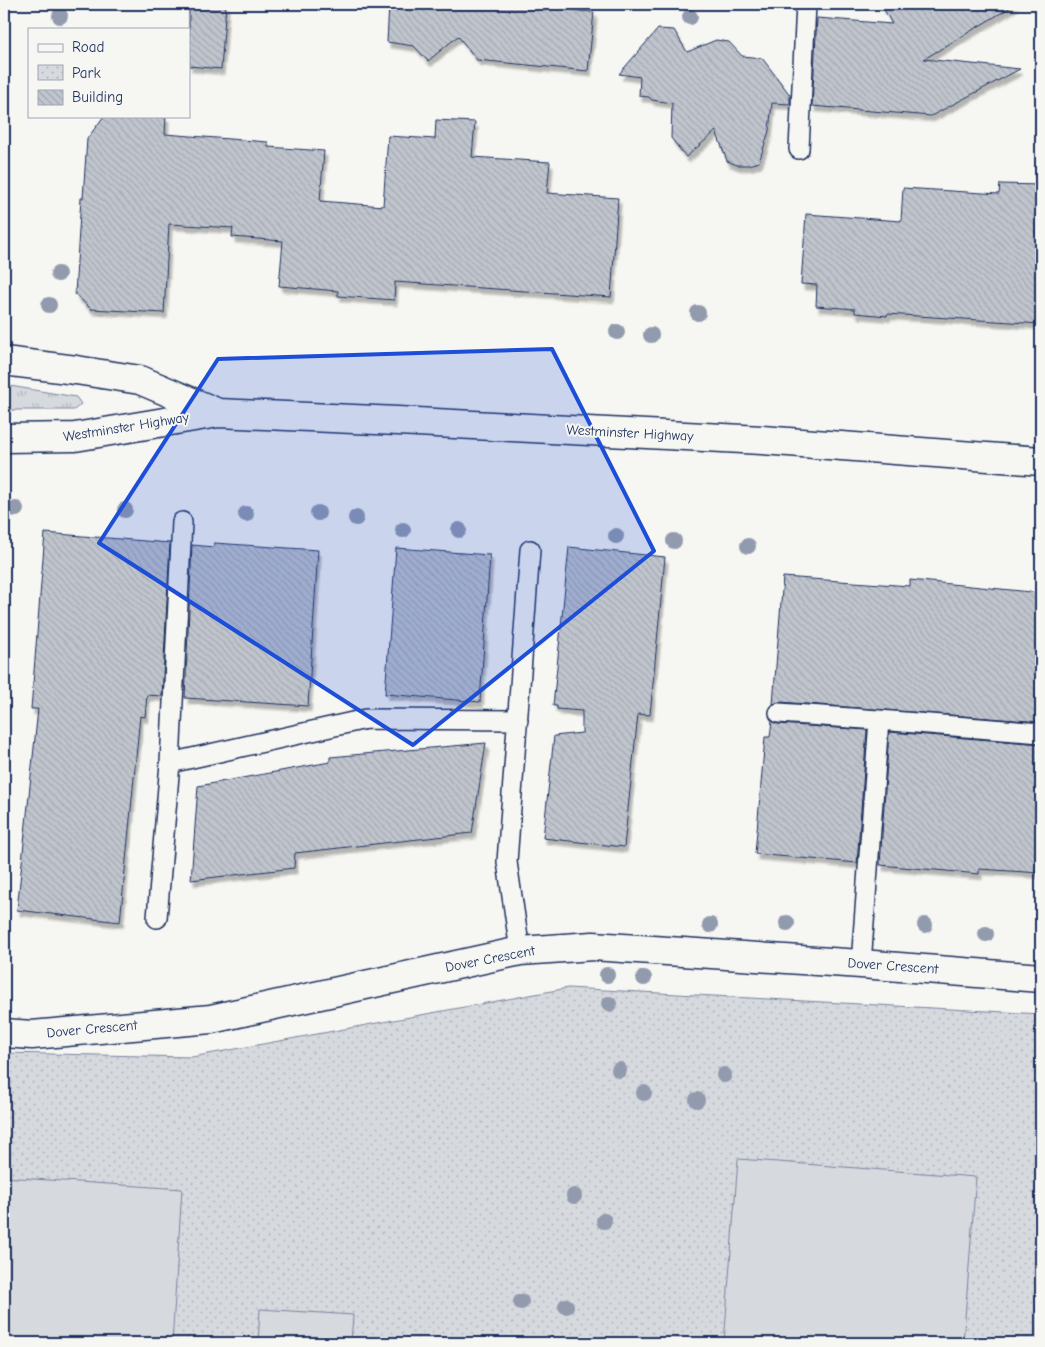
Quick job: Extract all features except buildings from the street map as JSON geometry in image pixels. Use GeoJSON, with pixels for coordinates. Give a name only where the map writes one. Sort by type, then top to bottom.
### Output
{"type":"FeatureCollection","features":[{"type":"Feature","properties":{"kind":"main road","name":"Westminster Highway"},"geometry":{"type":"LineString","coordinates":[[4,361],[140,380],[218,413]]}},
{"type":"Feature","properties":{"kind":"main road","name":"Westminster Highway"},"geometry":{"type":"LineString","coordinates":[[4,438],[75,438],[218,413],[762,440],[1041,461]]}},
{"type":"Feature","properties":{"kind":"main road","name":"Dover Crescent"},"geometry":{"type":"LineString","coordinates":[[4,1033],[32,1035],[210,1019],[520,951],[593,946],[1041,978]]}},
{"type":"Feature","properties":{"kind":"lane"},"geometry":{"type":"LineString","coordinates":[[798,148],[806,4]]}},
{"type":"Feature","properties":{"kind":"lane"},"geometry":{"type":"LineString","coordinates":[[156,918],[170,763],[182,522]]}},
{"type":"Feature","properties":{"kind":"lane"},"geometry":{"type":"LineString","coordinates":[[520,951],[507,862],[530,550]]}},
{"type":"Feature","properties":{"kind":"lane"},"geometry":{"type":"LineString","coordinates":[[779,713],[1041,732]]}},
{"type":"Feature","properties":{"kind":"lane"},"geometry":{"type":"LineString","coordinates":[[170,763],[366,718],[518,720]]}},
{"type":"Feature","properties":{"kind":"lane"},"geometry":{"type":"LineString","coordinates":[[861,964],[879,720]]}},
{"type":"Feature","properties":{"kind":"highlighted area"},"geometry":{"type":"Polygon","coordinates":[[[552,349],[654,551],[413,745],[99,543],[218,359],[552,349]]]}},
{"type":"Feature","properties":{"kind":"green space"},"geometry":{"type":"Polygon","coordinates":[[[4,385],[76,397],[81,404],[74,410],[4,410],[4,385]]]}},
{"type":"Feature","properties":{"kind":"green space"},"geometry":{"type":"Polygon","coordinates":[[[568,988],[1041,1014],[1041,1343],[4,1343],[4,1053],[192,1057],[568,988]]]}},
{"type":"Feature","properties":{"kind":"green space"},"geometry":{"type":"Polygon","coordinates":[[[738,1159],[976,1177],[963,1343],[724,1343],[738,1159]]]}},
{"type":"Feature","properties":{"kind":"green space"},"geometry":{"type":"Polygon","coordinates":[[[4,1177],[182,1189],[172,1343],[4,1343],[4,1177]]]}},
{"type":"Feature","properties":{"kind":"green space"},"geometry":{"type":"Polygon","coordinates":[[[260,1309],[353,1315],[351,1343],[258,1343],[260,1309]]]}}]}
